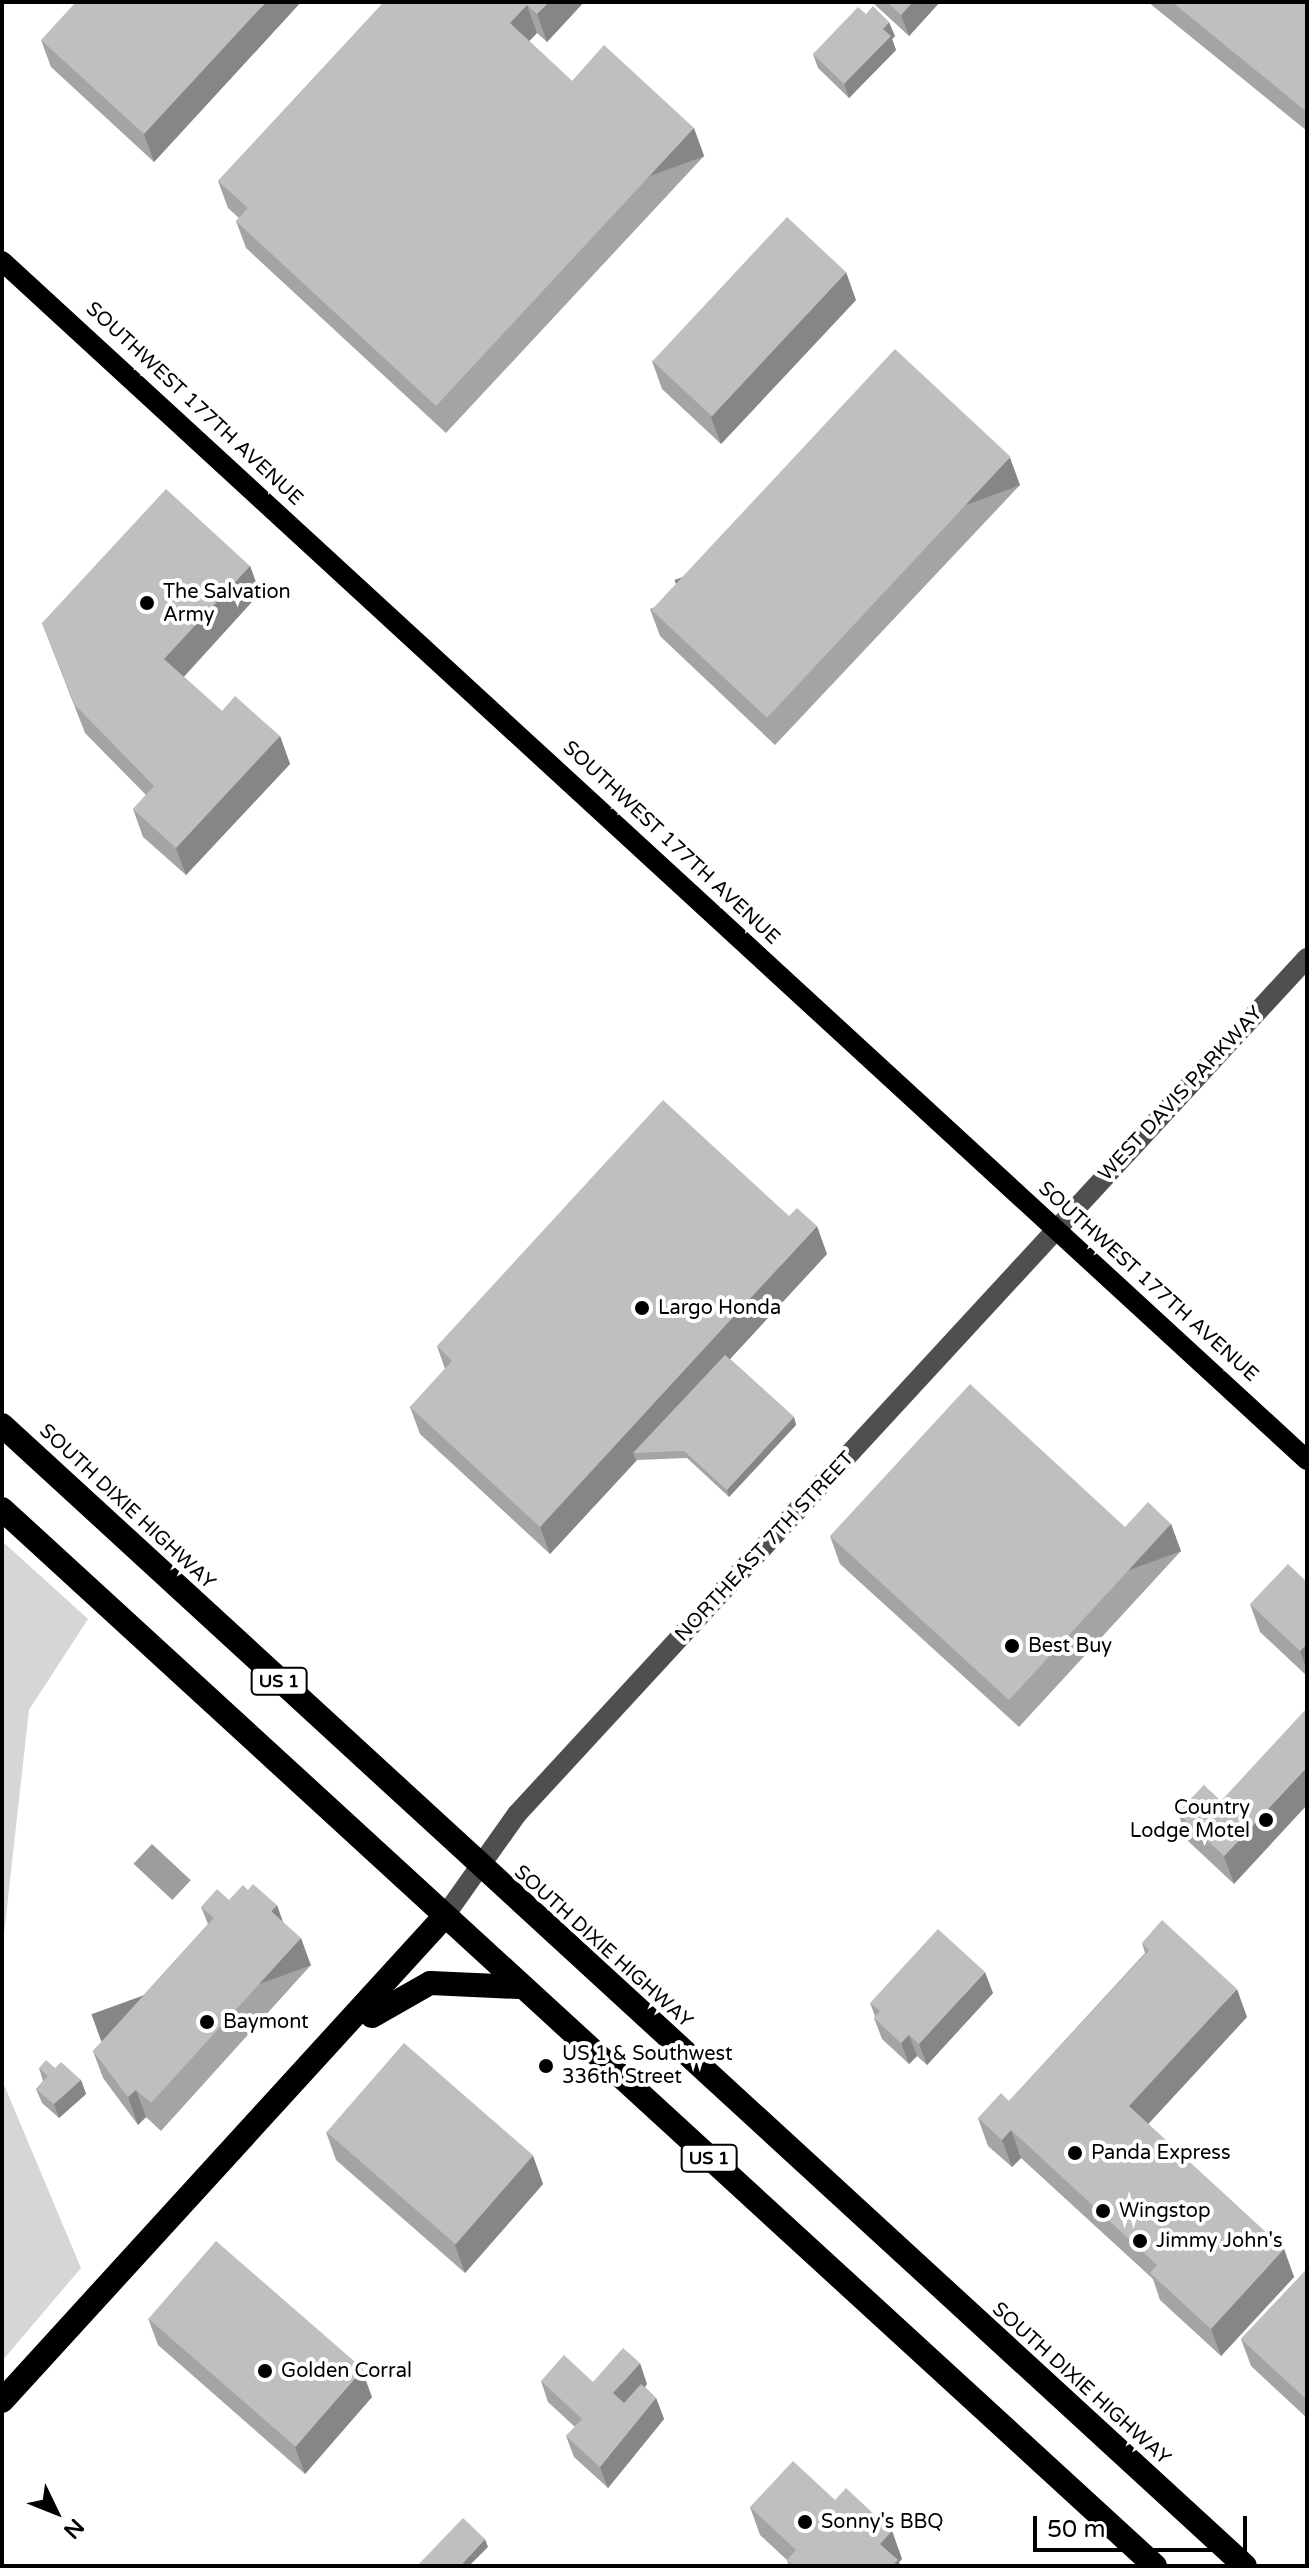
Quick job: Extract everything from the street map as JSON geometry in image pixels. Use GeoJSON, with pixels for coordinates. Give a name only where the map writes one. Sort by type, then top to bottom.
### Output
{"type":"FeatureCollection","features":[{"type":"Feature","properties":{"kind":"highway","name":"SOUTH DIXIE HIGHWAY"},"geometry":{"type":"LineString","coordinates":[[2,1425],[481,1868],[1245,2566]]}},
{"type":"Feature","properties":{"kind":"highway","name":"US 1"},"geometry":{"type":"LineString","coordinates":[[2,1509],[519,1987],[1155,2566]]}},
{"type":"Feature","properties":{"kind":"highway"},"geometry":{"type":"LineString","coordinates":[[2,2401],[341,2034],[444,1917]]}},
{"type":"Feature","properties":{"kind":"highway"},"geometry":{"type":"LineString","coordinates":[[341,2034],[430,1983],[519,1987]]}},
{"type":"Feature","properties":{"kind":"main road","name":"SOUTHWEST 177TH AVENUE"},"geometry":{"type":"LineString","coordinates":[[2,261],[1307,1460]]}},
{"type":"Feature","properties":{"kind":"street","name":"WEST DAVIS PARKWAY"},"geometry":{"type":"LineString","coordinates":[[1056,1231],[1307,958]]}},
{"type":"Feature","properties":{"kind":"street","name":"NORTHEAST 7TH STREET"},"geometry":{"type":"LineString","coordinates":[[444,1917],[517,1814],[1056,1231]]}},
{"type":"Feature","properties":{"kind":"shaded area"},"geometry":{"type":"Polygon","coordinates":[[[2,1541],[88,1619],[29,1710],[2,1952],[2,1541]]]}},
{"type":"Feature","properties":{"kind":"shaded area"},"geometry":{"type":"Polygon","coordinates":[[[152,1844],[191,1880],[172,1900],[134,1864],[152,1844]]]}},
{"type":"Feature","properties":{"kind":"shaded area"},"geometry":{"type":"Polygon","coordinates":[[[2,2080],[81,2268],[2,2361],[2,2080]]]}},
{"type":"Feature","properties":{"kind":"building"},"geometry":{"type":"Polygon","coordinates":[[[76,2],[266,2],[144,134],[41,40],[76,2]]]}},
{"type":"Feature","properties":{"kind":"building"},"geometry":{"type":"Polygon","coordinates":[[[384,2],[549,2],[537,14],[527,5],[510,23],[572,81],[604,45],[694,128],[436,406],[236,221],[248,208],[218,181],[384,2]]]}},
{"type":"Feature","properties":{"kind":"building"},"geometry":{"type":"Polygon","coordinates":[[[887,2],[913,2],[901,15],[887,2]]]}},
{"type":"Feature","properties":{"kind":"building"},"geometry":{"type":"Polygon","coordinates":[[[1172,2],[1307,2],[1307,112],[1172,2]]]}},
{"type":"Feature","properties":{"kind":"building"},"geometry":{"type":"Polygon","coordinates":[[[873,6],[889,22],[883,29],[891,36],[844,84],[813,54],[858,7],[866,14],[873,6]]]}},
{"type":"Feature","properties":{"kind":"building"},"geometry":{"type":"Polygon","coordinates":[[[787,217],[846,272],[712,416],[653,361],[787,217]]]}},
{"type":"Feature","properties":{"kind":"building"},"geometry":{"type":"Polygon","coordinates":[[[895,349],[1011,457],[767,718],[652,610],[895,349]]]}},
{"type":"Feature","properties":{"kind":"building"},"geometry":{"type":"Polygon","coordinates":[[[166,489],[250,566],[164,659],[222,711],[235,696],[280,736],[176,848],[133,809],[154,786],[75,705],[42,623],[166,489]]]}},
{"type":"Feature","properties":{"kind":"building","name":"Largo Honda"},"geometry":{"type":"Polygon","coordinates":[[[663,1100],[789,1216],[797,1208],[817,1226],[540,1527],[410,1407],[452,1361],[437,1346],[663,1100]]]}},
{"type":"Feature","properties":{"kind":"building"},"geometry":{"type":"Polygon","coordinates":[[[725,1355],[794,1417],[727,1490],[684,1451],[633,1453],[725,1355]]]}},
{"type":"Feature","properties":{"kind":"building","name":"Best Buy"},"geometry":{"type":"Polygon","coordinates":[[[970,1384],[1125,1527],[1148,1502],[1171,1524],[1009,1700],[830,1536],[970,1384]]]}},
{"type":"Feature","properties":{"kind":"building"},"geometry":{"type":"Polygon","coordinates":[[[1288,1564],[1307,1582],[1307,1644],[1300,1651],[1250,1604],[1288,1564]]]}},
{"type":"Feature","properties":{"kind":"building"},"geometry":{"type":"Polygon","coordinates":[[[1307,1708],[1307,1767],[1224,1856],[1178,1813],[1204,1785],[1221,1801],[1307,1708]]]}},
{"type":"Feature","properties":{"kind":"building","name":"Baymont"},"geometry":{"type":"Polygon","coordinates":[[[253,1884],[277,1905],[271,1911],[301,1938],[151,2103],[136,2090],[128,2097],[93,2051],[214,1918],[201,1907],[217,1889],[229,1900],[243,1885],[248,1890],[253,1884]]]}},
{"type":"Feature","properties":{"kind":"building"},"geometry":{"type":"Polygon","coordinates":[[[1162,1920],[1237,1989],[1129,2106],[1284,2249],[1211,2329],[1150,2273],[1157,2265],[1011,2130],[1002,2140],[978,2118],[1001,2093],[1009,2101],[1149,1950],[1142,1943],[1162,1920]]]}},
{"type":"Feature","properties":{"kind":"building"},"geometry":{"type":"Polygon","coordinates":[[[938,1929],[985,1972],[919,2044],[909,2035],[901,2043],[874,2018],[880,2011],[870,2003],[938,1929]]]}},
{"type":"Feature","properties":{"kind":"building"},"geometry":{"type":"Polygon","coordinates":[[[404,2043],[533,2155],[456,2244],[327,2132],[404,2043]]]}},
{"type":"Feature","properties":{"kind":"building"},"geometry":{"type":"Polygon","coordinates":[[[46,2060],[55,2068],[61,2062],[81,2080],[54,2104],[36,2089],[48,2076],[39,2068],[46,2060]]]}},
{"type":"Feature","properties":{"kind":"building","name":"Golden Corral"},"geometry":{"type":"Polygon","coordinates":[[[216,2241],[363,2369],[296,2447],[148,2319],[216,2241]]]}},
{"type":"Feature","properties":{"kind":"building"},"geometry":{"type":"Polygon","coordinates":[[[1307,2269],[1307,2400],[1241,2339],[1307,2269]]]}},
{"type":"Feature","properties":{"kind":"building"},"geometry":{"type":"Polygon","coordinates":[[[623,2348],[640,2363],[613,2393],[624,2403],[641,2384],[656,2398],[600,2467],[566,2436],[582,2419],[541,2381],[564,2355],[593,2382],[623,2348]]]}},
{"type":"Feature","properties":{"kind":"building","name":"Sonny's BBQ"},"geometry":{"type":"Polygon","coordinates":[[[793,2461],[835,2500],[846,2488],[892,2531],[880,2544],[898,2560],[892,2566],[794,2566],[787,2560],[796,2550],[750,2507],[793,2461]]]}},
{"type":"Feature","properties":{"kind":"building"},"geometry":{"type":"Polygon","coordinates":[[[463,2518],[485,2539],[460,2566],[417,2566],[463,2518]]]}},
{"type":"Feature","properties":{"kind":"place","name":"The Salvation Army"},"geometry":{"type":"Point","coordinates":[147,603]}},
{"type":"Feature","properties":{"kind":"place","name":"Largo Honda"},"geometry":{"type":"Point","coordinates":[642,1308]}},
{"type":"Feature","properties":{"kind":"place","name":"Best Buy"},"geometry":{"type":"Point","coordinates":[1012,1646]}},
{"type":"Feature","properties":{"kind":"place","name":"Country Lodge Motel"},"geometry":{"type":"Point","coordinates":[1266,1820]}},
{"type":"Feature","properties":{"kind":"place","name":"Baymont"},"geometry":{"type":"Point","coordinates":[207,2022]}},
{"type":"Feature","properties":{"kind":"place","name":"US 1 & Southwest 336th Street"},"geometry":{"type":"Point","coordinates":[546,2066]}},
{"type":"Feature","properties":{"kind":"place","name":"Panda Express"},"geometry":{"type":"Point","coordinates":[1075,2153]}},
{"type":"Feature","properties":{"kind":"place","name":"Wingstop"},"geometry":{"type":"Point","coordinates":[1103,2211]}},
{"type":"Feature","properties":{"kind":"place","name":"Jimmy John's"},"geometry":{"type":"Point","coordinates":[1140,2241]}},
{"type":"Feature","properties":{"kind":"place","name":"Golden Corral"},"geometry":{"type":"Point","coordinates":[265,2371]}},
{"type":"Feature","properties":{"kind":"place","name":"Sonny's BBQ"},"geometry":{"type":"Point","coordinates":[805,2522]}}]}
